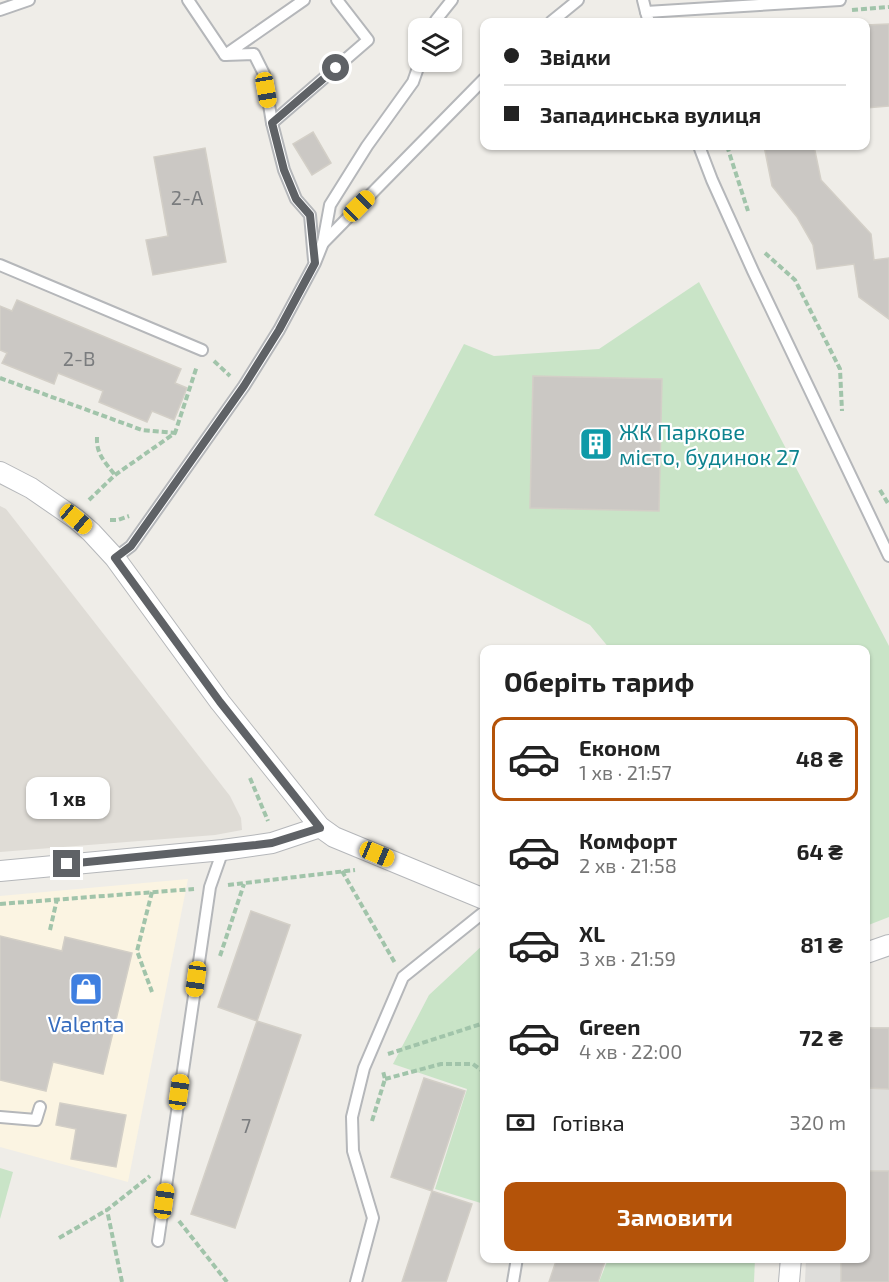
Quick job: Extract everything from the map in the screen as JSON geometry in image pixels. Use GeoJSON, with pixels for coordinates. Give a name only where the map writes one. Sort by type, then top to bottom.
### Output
{"type":"FeatureCollection","features":[{"type":"Feature","properties":{"kind":"street"},"geometry":{"type":"LineString","coordinates":[[0,472],[31,488],[91,531],[115,558],[220,702],[320,828],[334,837],[480,897]]}},
{"type":"Feature","properties":{"kind":"street"},"geometry":{"type":"LineString","coordinates":[[0,870],[224,850],[272,843],[320,828]]}},
{"type":"Feature","properties":{"kind":"street"},"geometry":{"type":"LineString","coordinates":[[870,952],[889,945]]}},
{"type":"Feature","properties":{"kind":"street"},"geometry":{"type":"LineString","coordinates":[[789,1282],[791,1263]]}},
{"type":"Feature","properties":{"kind":"lane"},"geometry":{"type":"LineString","coordinates":[[0,10],[29,0]]}},
{"type":"Feature","properties":{"kind":"lane"},"geometry":{"type":"LineString","coordinates":[[188,0],[225,55]]}},
{"type":"Feature","properties":{"kind":"lane"},"geometry":{"type":"LineString","coordinates":[[225,55],[304,0]]}},
{"type":"Feature","properties":{"kind":"lane"},"geometry":{"type":"LineString","coordinates":[[272,123],[368,40],[337,0]]}},
{"type":"Feature","properties":{"kind":"lane"},"geometry":{"type":"LineString","coordinates":[[438,18],[452,0]]}},
{"type":"Feature","properties":{"kind":"lane"},"geometry":{"type":"LineString","coordinates":[[556,18],[578,0]]}},
{"type":"Feature","properties":{"kind":"lane"},"geometry":{"type":"LineString","coordinates":[[643,0],[647,17],[840,0]]}},
{"type":"Feature","properties":{"kind":"lane"},"geometry":{"type":"LineString","coordinates":[[225,55],[254,54],[264,74],[272,123],[284,170],[296,199],[310,215],[315,263]]}},
{"type":"Feature","properties":{"kind":"lane"},"geometry":{"type":"LineString","coordinates":[[115,558],[131,546],[244,386],[279,330],[315,263],[323,243],[330,204],[367,146],[413,82],[416,72]]}},
{"type":"Feature","properties":{"kind":"lane"},"geometry":{"type":"LineString","coordinates":[[323,243],[480,84]]}},
{"type":"Feature","properties":{"kind":"lane"},"geometry":{"type":"LineString","coordinates":[[701,150],[753,271],[889,556]]}},
{"type":"Feature","properties":{"kind":"lane"},"geometry":{"type":"LineString","coordinates":[[0,265],[202,350]]}},
{"type":"Feature","properties":{"kind":"lane"},"geometry":{"type":"LineString","coordinates":[[158,1241],[210,887],[224,850]]}},
{"type":"Feature","properties":{"kind":"lane"},"geometry":{"type":"LineString","coordinates":[[356,1282],[373,1218],[353,1151],[352,1117],[364,1068],[403,977],[480,915]]}},
{"type":"Feature","properties":{"kind":"lane"},"geometry":{"type":"LineString","coordinates":[[0,1118],[36,1120],[40,1107]]}},
{"type":"Feature","properties":{"kind":"lane"},"geometry":{"type":"LineString","coordinates":[[513,1282],[516,1263]]}},
{"type":"Feature","properties":{"kind":"path"},"geometry":{"type":"LineString","coordinates":[[728,150],[750,218]]}},
{"type":"Feature","properties":{"kind":"path"},"geometry":{"type":"LineString","coordinates":[[760,249],[795,280],[840,369],[841,409],[846,419]]}},
{"type":"Feature","properties":{"kind":"path"},"geometry":{"type":"LineString","coordinates":[[89,500],[115,475],[176,433],[202,350],[235,380]]}},
{"type":"Feature","properties":{"kind":"path"},"geometry":{"type":"LineString","coordinates":[[0,378],[142,430],[176,433]]}},
{"type":"Feature","properties":{"kind":"path"},"geometry":{"type":"LineString","coordinates":[[97,436],[96,447],[100,456],[115,475]]}},
{"type":"Feature","properties":{"kind":"path"},"geometry":{"type":"LineString","coordinates":[[879,489],[889,505]]}},
{"type":"Feature","properties":{"kind":"path"},"geometry":{"type":"LineString","coordinates":[[0,904],[210,887],[358,870]]}},
{"type":"Feature","properties":{"kind":"path"},"geometry":{"type":"LineString","coordinates":[[342,872],[403,977]]}},
{"type":"Feature","properties":{"kind":"path"},"geometry":{"type":"LineString","coordinates":[[219,959],[244,883]]}},
{"type":"Feature","properties":{"kind":"path"},"geometry":{"type":"LineString","coordinates":[[152,892],[137,951],[152,992]]}},
{"type":"Feature","properties":{"kind":"path"},"geometry":{"type":"LineString","coordinates":[[50,930],[57,899]]}},
{"type":"Feature","properties":{"kind":"path"},"geometry":{"type":"LineString","coordinates":[[364,1068],[380,1056],[480,1024]]}},
{"type":"Feature","properties":{"kind":"path"},"geometry":{"type":"LineString","coordinates":[[371,1123],[385,1080],[380,1056]]}},
{"type":"Feature","properties":{"kind":"path"},"geometry":{"type":"LineString","coordinates":[[385,1080],[441,1064],[473,1064],[480,1069]]}},
{"type":"Feature","properties":{"kind":"path"},"geometry":{"type":"LineString","coordinates":[[59,1238],[107,1210],[169,1160]]}},
{"type":"Feature","properties":{"kind":"path"},"geometry":{"type":"LineString","coordinates":[[164,1201],[227,1282]]}},
{"type":"Feature","properties":{"kind":"path"},"geometry":{"type":"LineString","coordinates":[[107,1210],[122,1282]]}},
{"type":"Feature","properties":{"kind":"shaded area"},"geometry":{"type":"Polygon","coordinates":[[[0,506],[6,509],[230,796],[241,818],[242,830],[215,835],[0,852],[0,506]]]}},
{"type":"Feature","properties":{"kind":"shaded area"},"geometry":{"type":"Polygon","coordinates":[[[188,879],[128,1182],[0,1147],[0,896],[188,879]]]}},
{"type":"Feature","properties":{"kind":"shaded area"},"geometry":{"type":"Polygon","coordinates":[[[870,1027],[889,1027],[889,1282],[805,1282],[806,1263],[870,1263],[870,1027]]]}},
{"type":"Feature","properties":{"kind":"green space"},"geometry":{"type":"Polygon","coordinates":[[[699,282],[889,646],[889,917],[870,924],[870,645],[607,645],[590,625],[374,515],[464,344],[494,356],[599,349],[699,282]]]}},
{"type":"Feature","properties":{"kind":"green space"},"geometry":{"type":"Polygon","coordinates":[[[480,948],[480,1203],[435,1189],[467,1089],[393,1064],[429,995],[480,948]]]}},
{"type":"Feature","properties":{"kind":"green space"},"geometry":{"type":"Polygon","coordinates":[[[0,1168],[13,1172],[0,1219],[0,1168]]]}},
{"type":"Feature","properties":{"kind":"green space"},"geometry":{"type":"Polygon","coordinates":[[[606,1263],[755,1263],[754,1282],[599,1282],[606,1263]]]}},
{"type":"Feature","properties":{"kind":"building"},"geometry":{"type":"Polygon","coordinates":[[[889,24],[889,106],[870,108],[870,25],[889,24]]]}},
{"type":"Feature","properties":{"kind":"building"},"geometry":{"type":"Polygon","coordinates":[[[313,132],[331,163],[312,175],[293,144],[313,132]]]}},
{"type":"Feature","properties":{"kind":"building"},"geometry":{"type":"Polygon","coordinates":[[[205,148],[226,262],[153,275],[146,240],[168,236],[154,157],[205,148]]]}},
{"type":"Feature","properties":{"kind":"building"},"geometry":{"type":"Polygon","coordinates":[[[765,150],[815,150],[821,180],[871,234],[874,260],[889,258],[889,319],[859,297],[854,264],[817,269],[813,245],[797,217],[772,186],[765,150]]]}},
{"type":"Feature","properties":{"kind":"building"},"geometry":{"type":"Polygon","coordinates":[[[17,300],[181,369],[175,383],[187,388],[174,420],[152,411],[147,422],[99,402],[103,391],[58,373],[54,384],[2,363],[7,353],[0,350],[0,306],[12,311],[17,300]]]}},
{"type":"Feature","properties":{"kind":"building","name":"ЖК Паркове місто, будинок 27"},"geometry":{"type":"Polygon","coordinates":[[[533,376],[662,379],[659,511],[530,508],[533,376]]]}},
{"type":"Feature","properties":{"kind":"building"},"geometry":{"type":"Polygon","coordinates":[[[251,911],[290,925],[257,1021],[218,1007],[251,911]]]}},
{"type":"Feature","properties":{"kind":"building"},"geometry":{"type":"Polygon","coordinates":[[[0,936],[62,951],[65,937],[132,953],[103,1074],[53,1062],[46,1091],[0,1080],[0,936]]]}},
{"type":"Feature","properties":{"kind":"building"},"geometry":{"type":"Polygon","coordinates":[[[257,1021],[301,1035],[235,1228],[191,1214],[257,1021]]]}},
{"type":"Feature","properties":{"kind":"building"},"geometry":{"type":"Polygon","coordinates":[[[870,1028],[889,1028],[889,1089],[870,1088],[870,1028]]]}},
{"type":"Feature","properties":{"kind":"building"},"geometry":{"type":"Polygon","coordinates":[[[424,1078],[465,1091],[432,1191],[391,1177],[424,1078]]]}},
{"type":"Feature","properties":{"kind":"building"},"geometry":{"type":"Polygon","coordinates":[[[60,1103],[126,1115],[116,1167],[71,1159],[76,1129],[56,1125],[60,1103]]]}},
{"type":"Feature","properties":{"kind":"building"},"geometry":{"type":"Polygon","coordinates":[[[870,1171],[889,1171],[889,1282],[841,1282],[841,1263],[870,1263],[870,1171]]]}},
{"type":"Feature","properties":{"kind":"building"},"geometry":{"type":"Polygon","coordinates":[[[432,1191],[472,1204],[446,1282],[402,1282],[432,1191]]]}},
{"type":"Feature","properties":{"kind":"building"},"geometry":{"type":"Polygon","coordinates":[[[555,1263],[604,1263],[598,1282],[549,1282],[555,1263]]]}},
{"type":"Feature","properties":{"kind":"place","name":"ЖК Паркове місто, будинок 27"},"geometry":{"type":"Point","coordinates":[596,444]}},
{"type":"Feature","properties":{"kind":"place","name":"Valenta"},"geometry":{"type":"Point","coordinates":[86,989]}},
{"type":"Feature","properties":{"kind":"route"},"geometry":{"type":"LineString","coordinates":[[67,864],[224,850],[272,843],[320,828],[220,702],[115,558],[131,546],[244,386],[279,330],[315,263],[310,215],[296,199],[284,170],[272,123],[336,68]]}}]}
